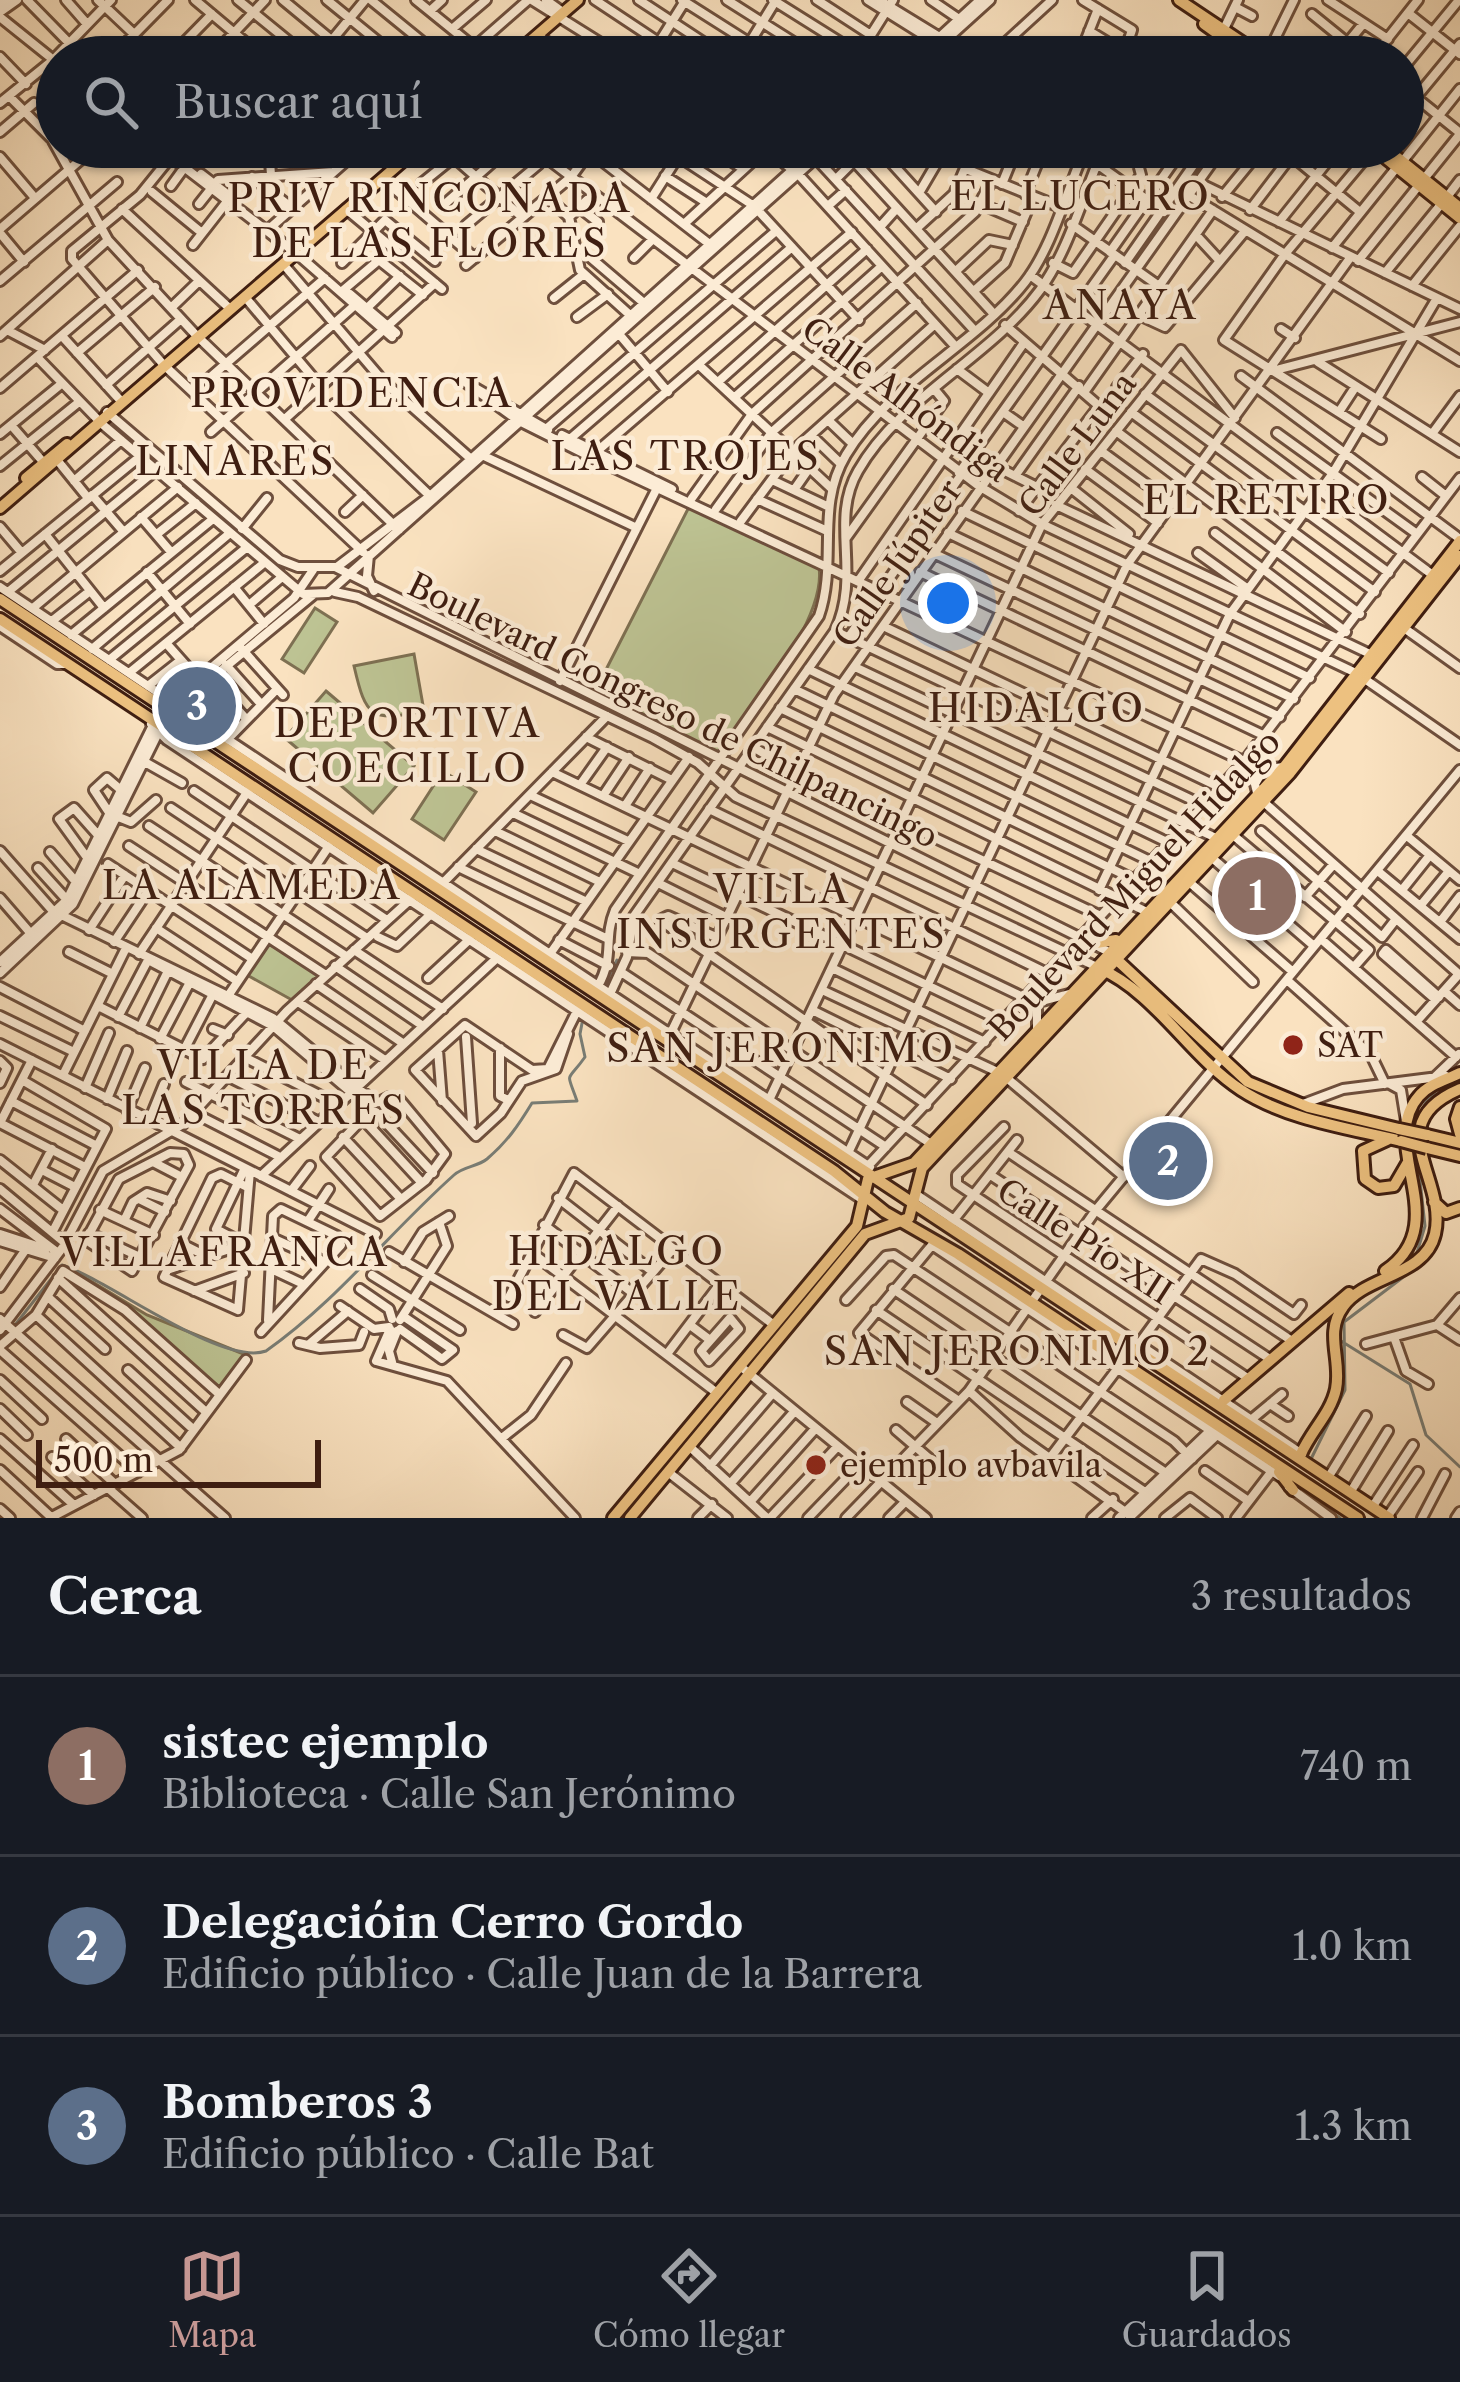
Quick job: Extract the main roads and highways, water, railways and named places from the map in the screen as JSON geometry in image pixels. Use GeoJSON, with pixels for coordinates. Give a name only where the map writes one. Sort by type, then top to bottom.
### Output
{"type":"FeatureCollection","features":[{"type":"Feature","properties":{"kind":"main road"},"geometry":{"type":"LineString","coordinates":[[546,36],[578,0]]}},
{"type":"Feature","properties":{"kind":"main road"},"geometry":{"type":"LineString","coordinates":[[541,36],[591,0]]}},
{"type":"Feature","properties":{"kind":"main road"},"geometry":{"type":"LineString","coordinates":[[1167,0],[1228,36]]}},
{"type":"Feature","properties":{"kind":"main road"},"geometry":{"type":"LineString","coordinates":[[1179,0],[1226,36]]}},
{"type":"Feature","properties":{"kind":"main road"},"geometry":{"type":"LineString","coordinates":[[346,208],[387,168]]}},
{"type":"Feature","properties":{"kind":"main road"},"geometry":{"type":"LineString","coordinates":[[0,508],[227,306],[395,168]]}},
{"type":"Feature","properties":{"kind":"main road"},"geometry":{"type":"LineString","coordinates":[[1404,168],[1460,208]]}},
{"type":"Feature","properties":{"kind":"main road"},"geometry":{"type":"LineString","coordinates":[[1444,200],[1460,222]]}},
{"type":"Feature","properties":{"kind":"main road"},"geometry":{"type":"LineString","coordinates":[[197,335],[296,250]]}},
{"type":"Feature","properties":{"kind":"main road"},"geometry":{"type":"LineString","coordinates":[[0,499],[164,365]]}},
{"type":"Feature","properties":{"kind":"main road","name":"Boulevard Miguel Hidalgo"},"geometry":{"type":"LineString","coordinates":[[902,1224],[916,1194],[920,1171],[1119,939],[1216,838],[1262,798],[1403,627],[1460,540]]}},
{"type":"Feature","properties":{"kind":"main road","name":"Boulevard Miguel Hidalgo"},"geometry":{"type":"LineString","coordinates":[[900,1169],[1002,1074],[1085,976],[1169,901],[1233,835],[1359,676],[1370,655],[1436,578],[1455,574],[1460,556]]}},
{"type":"Feature","properties":{"kind":"main road"},"geometry":{"type":"LineString","coordinates":[[2,594],[100,659],[133,688],[170,706],[289,792],[398,858],[570,978]]}},
{"type":"Feature","properties":{"kind":"main road"},"geometry":{"type":"LineString","coordinates":[[3,628],[63,660],[509,962],[834,1171],[902,1224],[968,1260],[1029,1305],[1251,1444],[1358,1518]]}},
{"type":"Feature","properties":{"kind":"main road"},"geometry":{"type":"LineString","coordinates":[[63,660],[61,644],[100,659]]}},
{"type":"Feature","properties":{"kind":"main road"},"geometry":{"type":"LineString","coordinates":[[100,685],[131,701],[137,698],[133,688]]}},
{"type":"Feature","properties":{"kind":"main road"},"geometry":{"type":"LineString","coordinates":[[196,750],[195,741],[201,738],[243,756]]}},
{"type":"Feature","properties":{"kind":"main road"},"geometry":{"type":"LineString","coordinates":[[225,768],[247,791]]}},
{"type":"Feature","properties":{"kind":"main road"},"geometry":{"type":"LineString","coordinates":[[268,796],[291,806],[289,792]]}},
{"type":"Feature","properties":{"kind":"main road"},"geometry":{"type":"LineString","coordinates":[[432,913],[471,935]]}},
{"type":"Feature","properties":{"kind":"main road"},"geometry":{"type":"LineString","coordinates":[[1096,943],[1119,939]]}},
{"type":"Feature","properties":{"kind":"main road"},"geometry":{"type":"LineString","coordinates":[[509,962],[536,968],[533,949]]}},
{"type":"Feature","properties":{"kind":"main road"},"geometry":{"type":"LineString","coordinates":[[1102,962],[1130,971],[1217,1065],[1248,1082],[1298,1104],[1320,1104],[1460,1156]]}},
{"type":"Feature","properties":{"kind":"main road"},"geometry":{"type":"LineString","coordinates":[[1102,962],[1268,1106],[1400,1134]]}},
{"type":"Feature","properties":{"kind":"main road"},"geometry":{"type":"LineString","coordinates":[[547,987],[546,968],[606,996],[818,1141],[916,1194],[949,1223]]}},
{"type":"Feature","properties":{"kind":"main road"},"geometry":{"type":"LineString","coordinates":[[1410,1153],[1400,1183],[1383,1189],[1369,1183],[1360,1168],[1363,1151],[1373,1142],[1400,1134],[1424,1090],[1460,1074]]}},
{"type":"Feature","properties":{"kind":"main road"},"geometry":{"type":"LineString","coordinates":[[1301,1455],[1335,1394],[1337,1317],[1349,1300],[1424,1254],[1436,1226],[1428,1185],[1424,1113],[1460,1089]]}},
{"type":"Feature","properties":{"kind":"main road"},"geometry":{"type":"LineString","coordinates":[[1427,1142],[1460,1138],[1456,1119],[1460,1107]]}},
{"type":"Feature","properties":{"kind":"main road"},"geometry":{"type":"LineString","coordinates":[[809,1126],[818,1141]]}},
{"type":"Feature","properties":{"kind":"main road"},"geometry":{"type":"LineString","coordinates":[[1224,1400],[1328,1306],[1406,1252],[1416,1226],[1410,1153],[1400,1134]]}},
{"type":"Feature","properties":{"kind":"main road"},"geometry":{"type":"LineString","coordinates":[[795,1146],[820,1171]]}},
{"type":"Feature","properties":{"kind":"main road"},"geometry":{"type":"LineString","coordinates":[[834,1171],[845,1168],[842,1153]]}},
{"type":"Feature","properties":{"kind":"main road"},"geometry":{"type":"LineString","coordinates":[[872,1170],[900,1169],[916,1194]]}},
{"type":"Feature","properties":{"kind":"main road"},"geometry":{"type":"LineString","coordinates":[[630,1518],[668,1472],[717,1393],[745,1370],[774,1325],[857,1226],[861,1196],[872,1170]]}},
{"type":"Feature","properties":{"kind":"main road"},"geometry":{"type":"LineString","coordinates":[[1428,1185],[1439,1210],[1460,1208]]}},
{"type":"Feature","properties":{"kind":"main road"},"geometry":{"type":"LineString","coordinates":[[934,1210],[1095,1324],[1392,1516]]}},
{"type":"Feature","properties":{"kind":"main road"},"geometry":{"type":"LineString","coordinates":[[862,1213],[880,1227]]}},
{"type":"Feature","properties":{"kind":"main road"},"geometry":{"type":"LineString","coordinates":[[933,1242],[949,1223]]}},
{"type":"Feature","properties":{"kind":"main road"},"geometry":{"type":"LineString","coordinates":[[614,1518],[865,1234],[902,1224]]}},
{"type":"Feature","properties":{"kind":"main road"},"geometry":{"type":"LineString","coordinates":[[968,1260],[983,1278]]}},
{"type":"Feature","properties":{"kind":"main road"},"geometry":{"type":"LineString","coordinates":[[1078,1305],[1095,1324],[1113,1329]]}},
{"type":"Feature","properties":{"kind":"main road"},"geometry":{"type":"LineString","coordinates":[[1093,1351],[1132,1368],[1143,1365],[1141,1350]]}},
{"type":"Feature","properties":{"kind":"main road"},"geometry":{"type":"LineString","coordinates":[[1161,1367],[1176,1369]]}},
{"type":"Feature","properties":{"kind":"main road"},"geometry":{"type":"LineString","coordinates":[[1153,1386],[1161,1367]]}},
{"type":"Feature","properties":{"kind":"main road"},"geometry":{"type":"LineString","coordinates":[[1251,1444],[1293,1490]]}},
{"type":"Feature","properties":{"kind":"waterway"},"geometry":{"type":"LineString","coordinates":[[605,985],[617,960]]}},
{"type":"Feature","properties":{"kind":"waterway"},"geometry":{"type":"LineString","coordinates":[[15,1325],[62,1265],[194,1335],[246,1352],[266,1351],[316,1311],[454,1175],[494,1153],[532,1103],[577,1101],[570,1077],[585,1057],[580,1034],[583,1018]]}},
{"type":"Feature","properties":{"kind":"waterway"},"geometry":{"type":"LineString","coordinates":[[1414,1126],[1428,1098],[1460,1083]]}},
{"type":"Feature","properties":{"kind":"waterway"},"geometry":{"type":"LineString","coordinates":[[1416,1256],[1425,1226],[1417,1153]]}},
{"type":"Feature","properties":{"kind":"waterway"},"geometry":{"type":"LineString","coordinates":[[1311,1459],[1345,1390],[1344,1322],[1406,1275]]}},
{"type":"Feature","properties":{"kind":"waterway"},"geometry":{"type":"LineString","coordinates":[[0,1339],[8,1331]]}},
{"type":"Feature","properties":{"kind":"waterway"},"geometry":{"type":"LineString","coordinates":[[1341,1341],[1410,1384],[1426,1435],[1460,1467]]}},
{"type":"Feature","properties":{"kind":"waterway"},"geometry":{"type":"LineString","coordinates":[[1297,1488],[1340,1518]]}},
{"type":"Feature","properties":{"kind":"place","name":"Bomberos 3"},"geometry":{"type":"Point","coordinates":[197,706]}},
{"type":"Feature","properties":{"kind":"place","name":"sistec ejemplo"},"geometry":{"type":"Point","coordinates":[1257,896]}},
{"type":"Feature","properties":{"kind":"place","name":"SAT"},"geometry":{"type":"Point","coordinates":[1293,1045]}},
{"type":"Feature","properties":{"kind":"place","name":"Delegacióin Cerro Gordo"},"geometry":{"type":"Point","coordinates":[1168,1161]}},
{"type":"Feature","properties":{"kind":"place","name":"ejemplo avbavila"},"geometry":{"type":"Point","coordinates":[816,1465]}},
{"type":"Feature","properties":{"kind":"district","name":"EL LUCERO"},"geometry":{"type":"Point","coordinates":[1081,196]}},
{"type":"Feature","properties":{"kind":"district","name":"PRIV RINCONADA DE LAS FLORES"},"geometry":{"type":"Point","coordinates":[430,220]}},
{"type":"Feature","properties":{"kind":"district","name":"ANAYA"},"geometry":{"type":"Point","coordinates":[1121,305]}},
{"type":"Feature","properties":{"kind":"district","name":"PROVIDENCIA"},"geometry":{"type":"Point","coordinates":[352,393]}},
{"type":"Feature","properties":{"kind":"district","name":"LAS TROJES"},"geometry":{"type":"Point","coordinates":[686,456]}},
{"type":"Feature","properties":{"kind":"district","name":"LINARES"},"geometry":{"type":"Point","coordinates":[236,461]}},
{"type":"Feature","properties":{"kind":"district","name":"EL RETIRO"},"geometry":{"type":"Point","coordinates":[1267,500]}},
{"type":"Feature","properties":{"kind":"district","name":"HIDALGO"},"geometry":{"type":"Point","coordinates":[1037,708]}},
{"type":"Feature","properties":{"kind":"district","name":"DEPORTIVA COECILLO"},"geometry":{"type":"Point","coordinates":[408,746]}},
{"type":"Feature","properties":{"kind":"district","name":"LA ALAMEDA"},"geometry":{"type":"Point","coordinates":[252,885]}},
{"type":"Feature","properties":{"kind":"district","name":"VILLA INSURGENTES"},"geometry":{"type":"Point","coordinates":[782,912]}},
{"type":"Feature","properties":{"kind":"district","name":"SAN JERONIMO"},"geometry":{"type":"Point","coordinates":[781,1048]}},
{"type":"Feature","properties":{"kind":"district","name":"VILLA DE LAS TORRES"},"geometry":{"type":"Point","coordinates":[264,1088]}},
{"type":"Feature","properties":{"kind":"district","name":"VILLAFRANCA"},"geometry":{"type":"Point","coordinates":[225,1252]}},
{"type":"Feature","properties":{"kind":"district","name":"HIDALGO DEL VALLE"},"geometry":{"type":"Point","coordinates":[617,1274]}},
{"type":"Feature","properties":{"kind":"district","name":"SAN JERONIMO 2"},"geometry":{"type":"Point","coordinates":[1018,1351]}}]}
